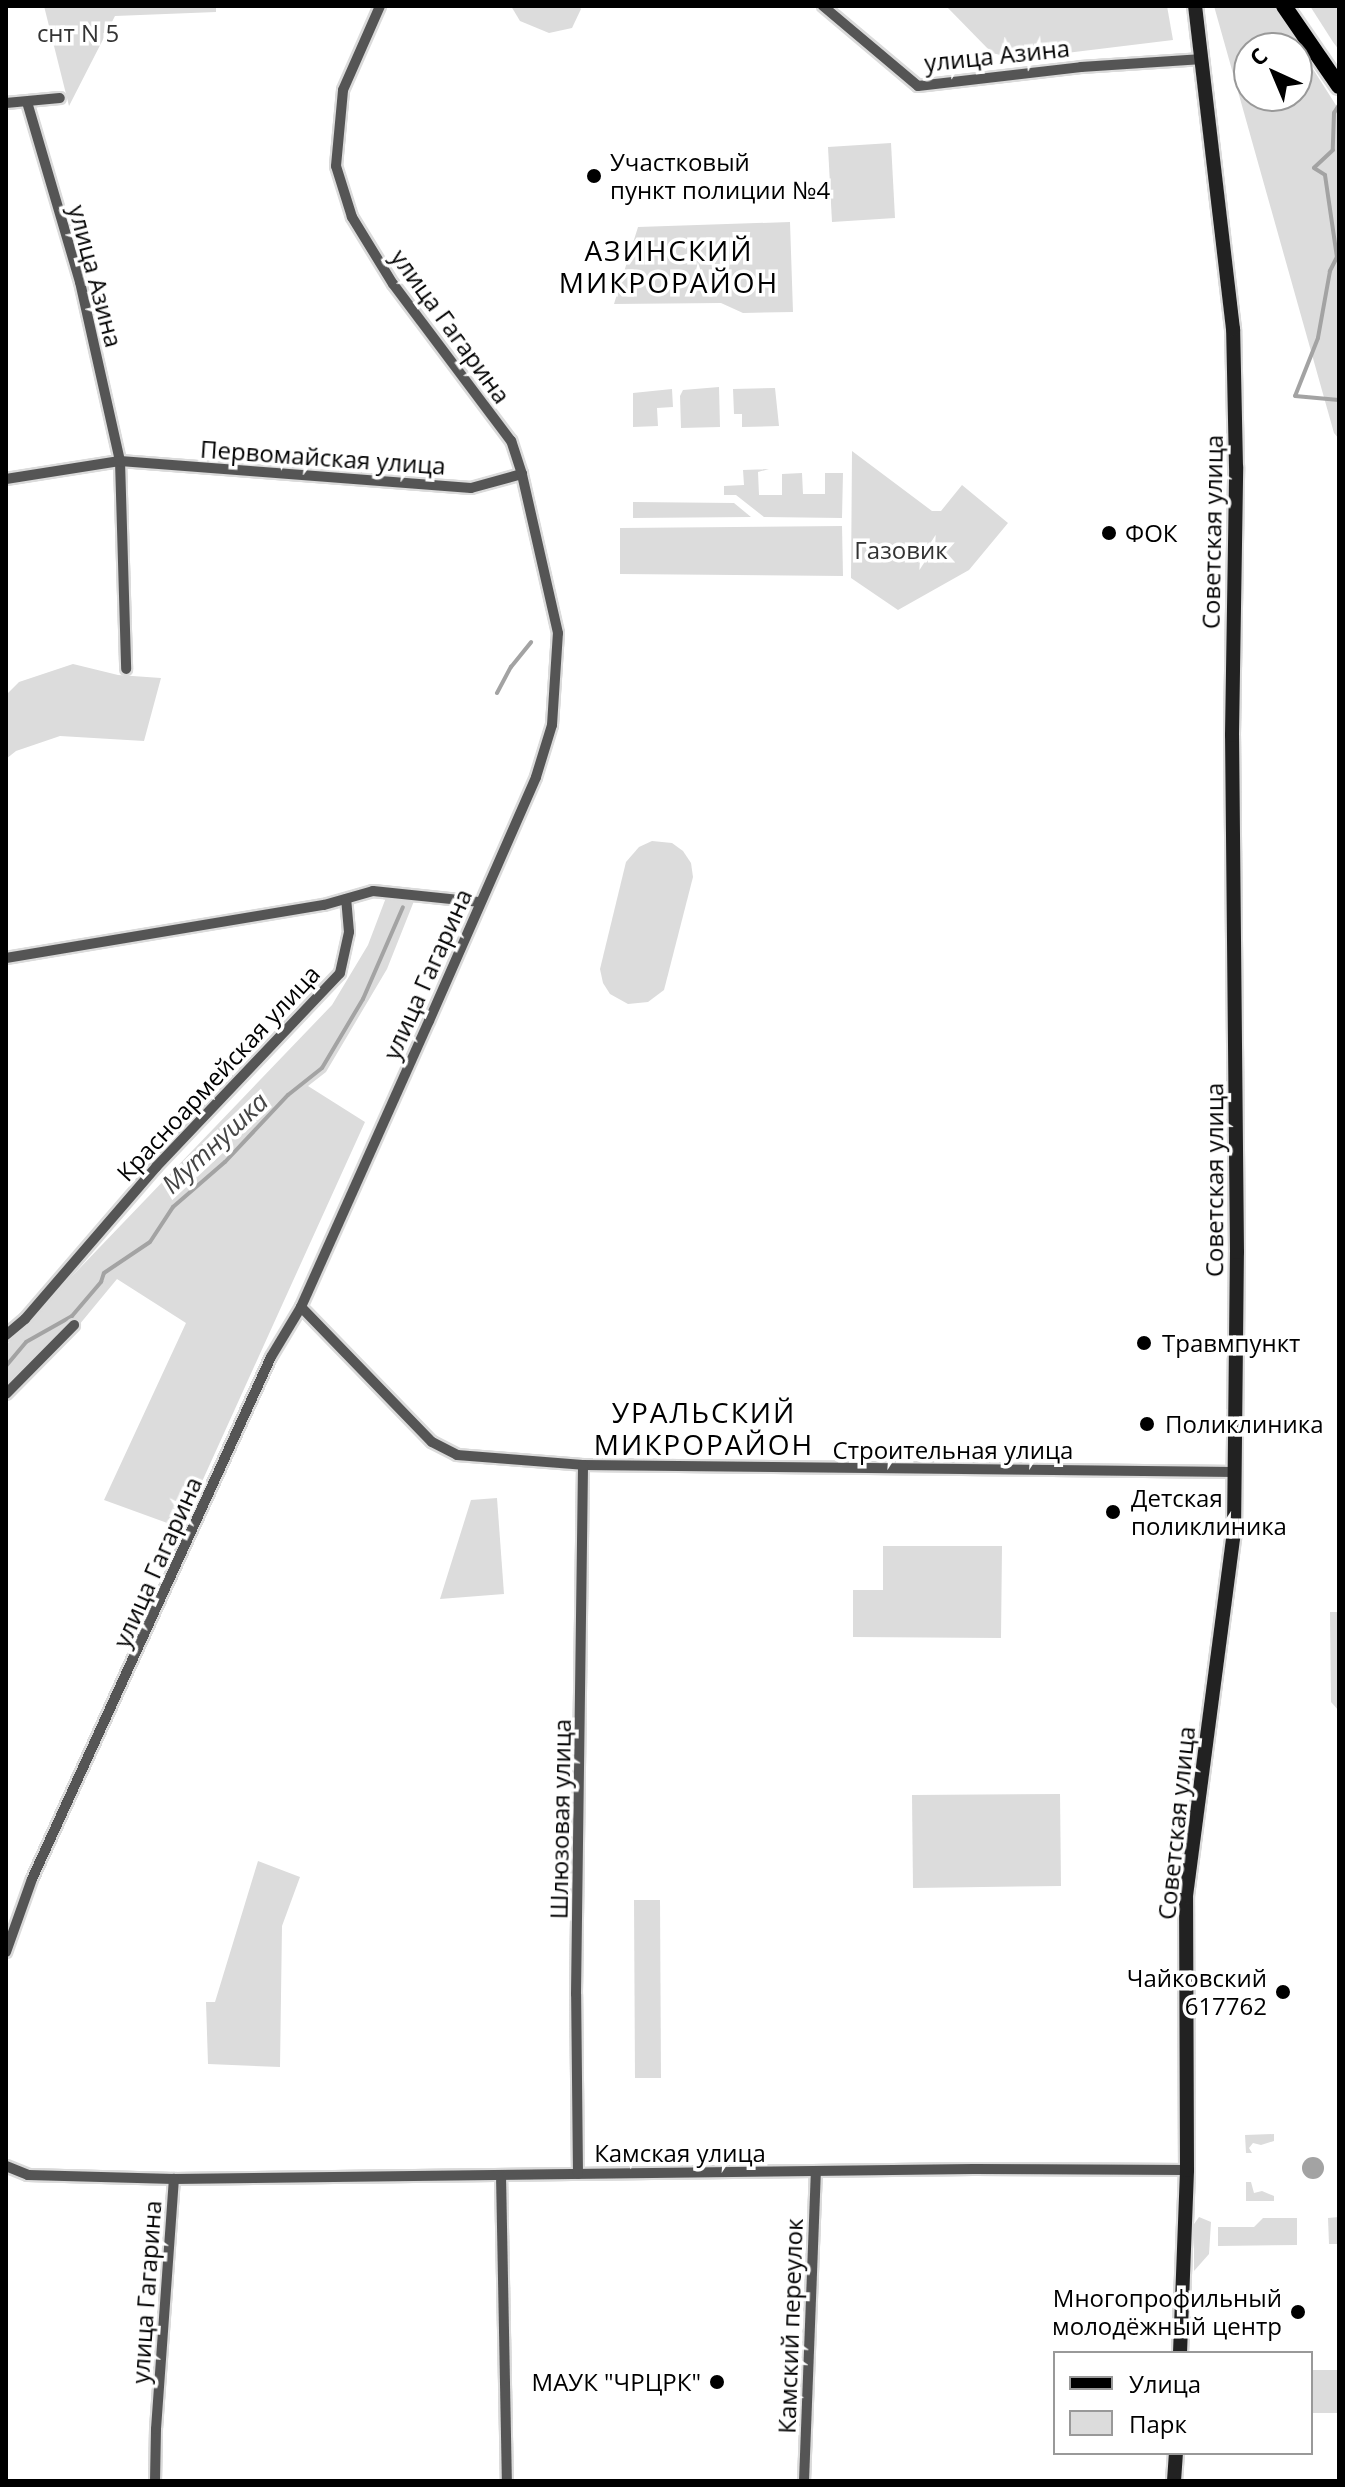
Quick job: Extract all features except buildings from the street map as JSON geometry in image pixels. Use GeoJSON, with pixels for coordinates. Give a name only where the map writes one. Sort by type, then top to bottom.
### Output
{"type":"FeatureCollection","features":[{"type":"Feature","properties":{"kind":"main road","name":"Советская улица"},"geometry":{"type":"LineString","coordinates":[[1180,2351],[1187,2170],[1186,1896],[1232,1556],[1235,1472],[1233,329],[1195,6]]}},
{"type":"Feature","properties":{"kind":"main road"},"geometry":{"type":"LineString","coordinates":[[1284,6],[1339,86]]}},
{"type":"Feature","properties":{"kind":"main road"},"geometry":{"type":"LineString","coordinates":[[1174,2481],[1176,2455]]}},
{"type":"Feature","properties":{"kind":"street","name":"улица Гагарина"},"geometry":{"type":"LineString","coordinates":[[6,1952],[32,1879],[271,1357],[301,1307],[536,777],[552,725],[558,633],[522,474],[511,441],[382,267],[352,217],[336,166],[343,90],[380,6]]}},
{"type":"Feature","properties":{"kind":"street","name":"улица Азина"},"geometry":{"type":"LineString","coordinates":[[823,6],[918,86],[1081,67],[1203,59]]}},
{"type":"Feature","properties":{"kind":"street"},"geometry":{"type":"LineString","coordinates":[[6,103],[60,98]]}},
{"type":"Feature","properties":{"kind":"street","name":"улица Азина"},"geometry":{"type":"LineString","coordinates":[[27,102],[80,282],[120,461]]}},
{"type":"Feature","properties":{"kind":"street","name":"Первомайская улица"},"geometry":{"type":"LineString","coordinates":[[6,479],[120,461],[471,488],[522,474]]}},
{"type":"Feature","properties":{"kind":"street"},"geometry":{"type":"LineString","coordinates":[[120,461],[126,669]]}},
{"type":"Feature","properties":{"kind":"street"},"geometry":{"type":"LineString","coordinates":[[6,958],[346,899],[373,891],[480,902]]}},
{"type":"Feature","properties":{"kind":"street","name":"Красноармейская улица"},"geometry":{"type":"LineString","coordinates":[[6,1335],[25,1319],[156,1167],[340,973],[349,932],[346,899]]}},
{"type":"Feature","properties":{"kind":"street","name":"Строительная улица"},"geometry":{"type":"LineString","coordinates":[[301,1307],[432,1442],[457,1455],[583,1465],[1235,1472]]}},
{"type":"Feature","properties":{"kind":"street"},"geometry":{"type":"LineString","coordinates":[[6,1394],[74,1325]]}},
{"type":"Feature","properties":{"kind":"street","name":"Шлюзовая улица"},"geometry":{"type":"LineString","coordinates":[[578,2174],[576,1994],[583,1465]]}},
{"type":"Feature","properties":{"kind":"street","name":"улица Гагарина"},"geometry":{"type":"LineString","coordinates":[[6,2166],[28,2175],[174,2179],[155,2481]]}},
{"type":"Feature","properties":{"kind":"street","name":"Камская улица"},"geometry":{"type":"LineString","coordinates":[[174,2179],[1187,2170]]}},
{"type":"Feature","properties":{"kind":"street","name":"Камский переулок"},"geometry":{"type":"LineString","coordinates":[[804,2481],[816,2172]]}},
{"type":"Feature","properties":{"kind":"street"},"geometry":{"type":"LineString","coordinates":[[501,2175],[507,2481]]}},
{"type":"Feature","properties":{"kind":"green space","name":"снт N 5"},"geometry":{"type":"Polygon","coordinates":[[[44,6],[216,6],[216,12],[115,16],[69,106],[44,6]]]}},
{"type":"Feature","properties":{"kind":"green space"},"geometry":{"type":"Polygon","coordinates":[[[511,6],[579,6],[581,9],[572,28],[549,33],[520,21],[511,6]]]}},
{"type":"Feature","properties":{"kind":"green space"},"geometry":{"type":"Polygon","coordinates":[[[946,6],[1167,6],[1173,40],[1017,59],[992,53],[946,6]]]}},
{"type":"Feature","properties":{"kind":"green space"},"geometry":{"type":"Polygon","coordinates":[[[1214,6],[1273,6],[1290,32],[1233,32],[1233,74],[1214,6]]]}},
{"type":"Feature","properties":{"kind":"green space"},"geometry":{"type":"Polygon","coordinates":[[[1310,6],[1339,6],[1339,50],[1333,42],[1310,6]]]}},
{"type":"Feature","properties":{"kind":"green space"},"geometry":{"type":"Polygon","coordinates":[[[1313,69],[1339,110],[1339,439],[1334,433],[1244,112],[1313,112],[1313,69]]]}},
{"type":"Feature","properties":{"kind":"green space"},"geometry":{"type":"Polygon","coordinates":[[[891,143],[895,218],[832,222],[828,147],[891,143]]]}},
{"type":"Feature","properties":{"kind":"green space"},"geometry":{"type":"Polygon","coordinates":[[[790,222],[793,312],[743,313],[721,303],[614,304],[638,227],[790,222]]]}},
{"type":"Feature","properties":{"kind":"green space"},"geometry":{"type":"Polygon","coordinates":[[[719,387],[720,427],[681,428],[680,396],[683,390],[719,387]]]}},
{"type":"Feature","properties":{"kind":"green space"},"geometry":{"type":"Polygon","coordinates":[[[775,388],[779,426],[742,427],[742,414],[734,414],[733,389],[775,388]]]}},
{"type":"Feature","properties":{"kind":"green space"},"geometry":{"type":"Polygon","coordinates":[[[672,389],[673,407],[657,408],[658,426],[633,427],[633,393],[672,389]]]}},
{"type":"Feature","properties":{"kind":"green space","name":"Газовик"},"geometry":{"type":"Polygon","coordinates":[[[852,451],[932,511],[941,511],[962,485],[1008,523],[969,570],[898,610],[851,578],[852,451]]]}},
{"type":"Feature","properties":{"kind":"green space"},"geometry":{"type":"Polygon","coordinates":[[[769,469],[758,472],[759,495],[782,495],[782,474],[802,473],[803,494],[825,494],[825,473],[843,473],[842,518],[764,517],[736,495],[724,495],[724,486],[744,485],[743,470],[769,469]]]}},
{"type":"Feature","properties":{"kind":"green space"},"geometry":{"type":"Polygon","coordinates":[[[633,502],[734,503],[751,517],[633,518],[633,502]]]}},
{"type":"Feature","properties":{"kind":"green space"},"geometry":{"type":"Polygon","coordinates":[[[842,526],[843,576],[620,574],[620,528],[842,526]]]}},
{"type":"Feature","properties":{"kind":"green space"},"geometry":{"type":"Polygon","coordinates":[[[73,664],[118,675],[161,678],[144,741],[60,736],[16,751],[6,759],[6,695],[19,682],[73,664]]]}},
{"type":"Feature","properties":{"kind":"green space"},"geometry":{"type":"Polygon","coordinates":[[[652,841],[672,843],[683,851],[691,863],[693,877],[664,990],[648,1002],[628,1004],[610,994],[603,983],[600,969],[626,862],[639,847],[652,841]]]}},
{"type":"Feature","properties":{"kind":"green space"},"geometry":{"type":"Polygon","coordinates":[[[390,887],[418,891],[387,969],[326,1072],[308,1086],[365,1122],[181,1528],[104,1500],[186,1323],[117,1279],[79,1325],[6,1388],[6,1345],[332,1005],[368,945],[390,887]]]}},
{"type":"Feature","properties":{"kind":"green space"},"geometry":{"type":"Polygon","coordinates":[[[497,1498],[504,1594],[440,1599],[471,1500],[497,1498]]]}},
{"type":"Feature","properties":{"kind":"green space"},"geometry":{"type":"Polygon","coordinates":[[[883,1546],[1002,1546],[1001,1638],[853,1637],[853,1590],[883,1590],[883,1546]]]}},
{"type":"Feature","properties":{"kind":"green space"},"geometry":{"type":"Polygon","coordinates":[[[1330,1612],[1339,1612],[1339,1711],[1331,1702],[1330,1612]]]}},
{"type":"Feature","properties":{"kind":"green space"},"geometry":{"type":"Polygon","coordinates":[[[1060,1794],[1061,1886],[913,1888],[912,1795],[1060,1794]]]}},
{"type":"Feature","properties":{"kind":"green space"},"geometry":{"type":"Polygon","coordinates":[[[258,1861],[300,1877],[282,1926],[280,2067],[208,2064],[206,2002],[215,2002],[258,1861]]]}},
{"type":"Feature","properties":{"kind":"green space"},"geometry":{"type":"Polygon","coordinates":[[[634,1900],[660,1900],[661,2078],[635,2078],[634,1900]]]}},
{"type":"Feature","properties":{"kind":"green space"},"geometry":{"type":"Polygon","coordinates":[[[1274,2134],[1274,2141],[1261,2145],[1253,2143],[1249,2148],[1252,2153],[1246,2153],[1245,2135],[1274,2134]]]}},
{"type":"Feature","properties":{"kind":"green space"},"geometry":{"type":"Polygon","coordinates":[[[1246,2182],[1251,2182],[1254,2193],[1262,2191],[1274,2196],[1274,2201],[1246,2201],[1246,2182]]]}},
{"type":"Feature","properties":{"kind":"green space"},"geometry":{"type":"Polygon","coordinates":[[[1199,2217],[1211,2222],[1209,2254],[1194,2271],[1194,2224],[1199,2217]]]}},
{"type":"Feature","properties":{"kind":"green space"},"geometry":{"type":"Polygon","coordinates":[[[1339,2217],[1339,2244],[1329,2244],[1328,2218],[1339,2217]]]}},
{"type":"Feature","properties":{"kind":"green space"},"geometry":{"type":"Polygon","coordinates":[[[1263,2218],[1297,2218],[1297,2245],[1218,2246],[1218,2227],[1254,2227],[1263,2218]]]}},
{"type":"Feature","properties":{"kind":"green space"},"geometry":{"type":"Polygon","coordinates":[[[1313,2370],[1339,2370],[1339,2413],[1313,2413],[1313,2370]]]}},
{"type":"Feature","properties":{"kind":"shaded area"},"geometry":{"type":"Polygon","coordinates":[[[1313,2157],[1324,2168],[1313,2179],[1302,2168],[1313,2157]]]}},
{"type":"Feature","properties":{"kind":"waterway"},"geometry":{"type":"LineString","coordinates":[[1339,105],[1334,113],[1333,150],[1314,168],[1325,175],[1337,257],[1330,271],[1318,338],[1295,396],[1339,400]]}},
{"type":"Feature","properties":{"kind":"waterway","name":"Мутнушка"},"geometry":{"type":"LineString","coordinates":[[497,693],[511,667],[531,642]]}},
{"type":"Feature","properties":{"kind":"waterway","name":"Мутнушка"},"geometry":{"type":"LineString","coordinates":[[6,1366],[26,1342],[72,1316],[101,1282],[104,1273],[150,1242],[173,1207],[225,1162],[288,1095],[322,1068],[363,999],[403,907]]}},
{"type":"Feature","properties":{"kind":"place","name":"Участковый пункт полиции №4"},"geometry":{"type":"Point","coordinates":[594,176]}},
{"type":"Feature","properties":{"kind":"place","name":"ФОК"},"geometry":{"type":"Point","coordinates":[1109,533]}},
{"type":"Feature","properties":{"kind":"place","name":"Травмпункт"},"geometry":{"type":"Point","coordinates":[1144,1343]}},
{"type":"Feature","properties":{"kind":"place","name":"Поликлиника"},"geometry":{"type":"Point","coordinates":[1147,1424]}},
{"type":"Feature","properties":{"kind":"place","name":"Детская поликлиника"},"geometry":{"type":"Point","coordinates":[1113,1512]}},
{"type":"Feature","properties":{"kind":"place","name":"Чайковский 617762"},"geometry":{"type":"Point","coordinates":[1283,1992]}},
{"type":"Feature","properties":{"kind":"place","name":"Многопрофильный молодёжный центр"},"geometry":{"type":"Point","coordinates":[1298,2312]}},
{"type":"Feature","properties":{"kind":"place","name":"МАУК \"ЧРЦРК\""},"geometry":{"type":"Point","coordinates":[717,2382]}},
{"type":"Feature","properties":{"kind":"district","name":"АЗИНСКИЙ МИКРОРАЙОН"},"geometry":{"type":"Point","coordinates":[669,266]}},
{"type":"Feature","properties":{"kind":"district","name":"УРАЛЬСКИЙ МИКРОРАЙОН"},"geometry":{"type":"Point","coordinates":[704,1428]}}]}
